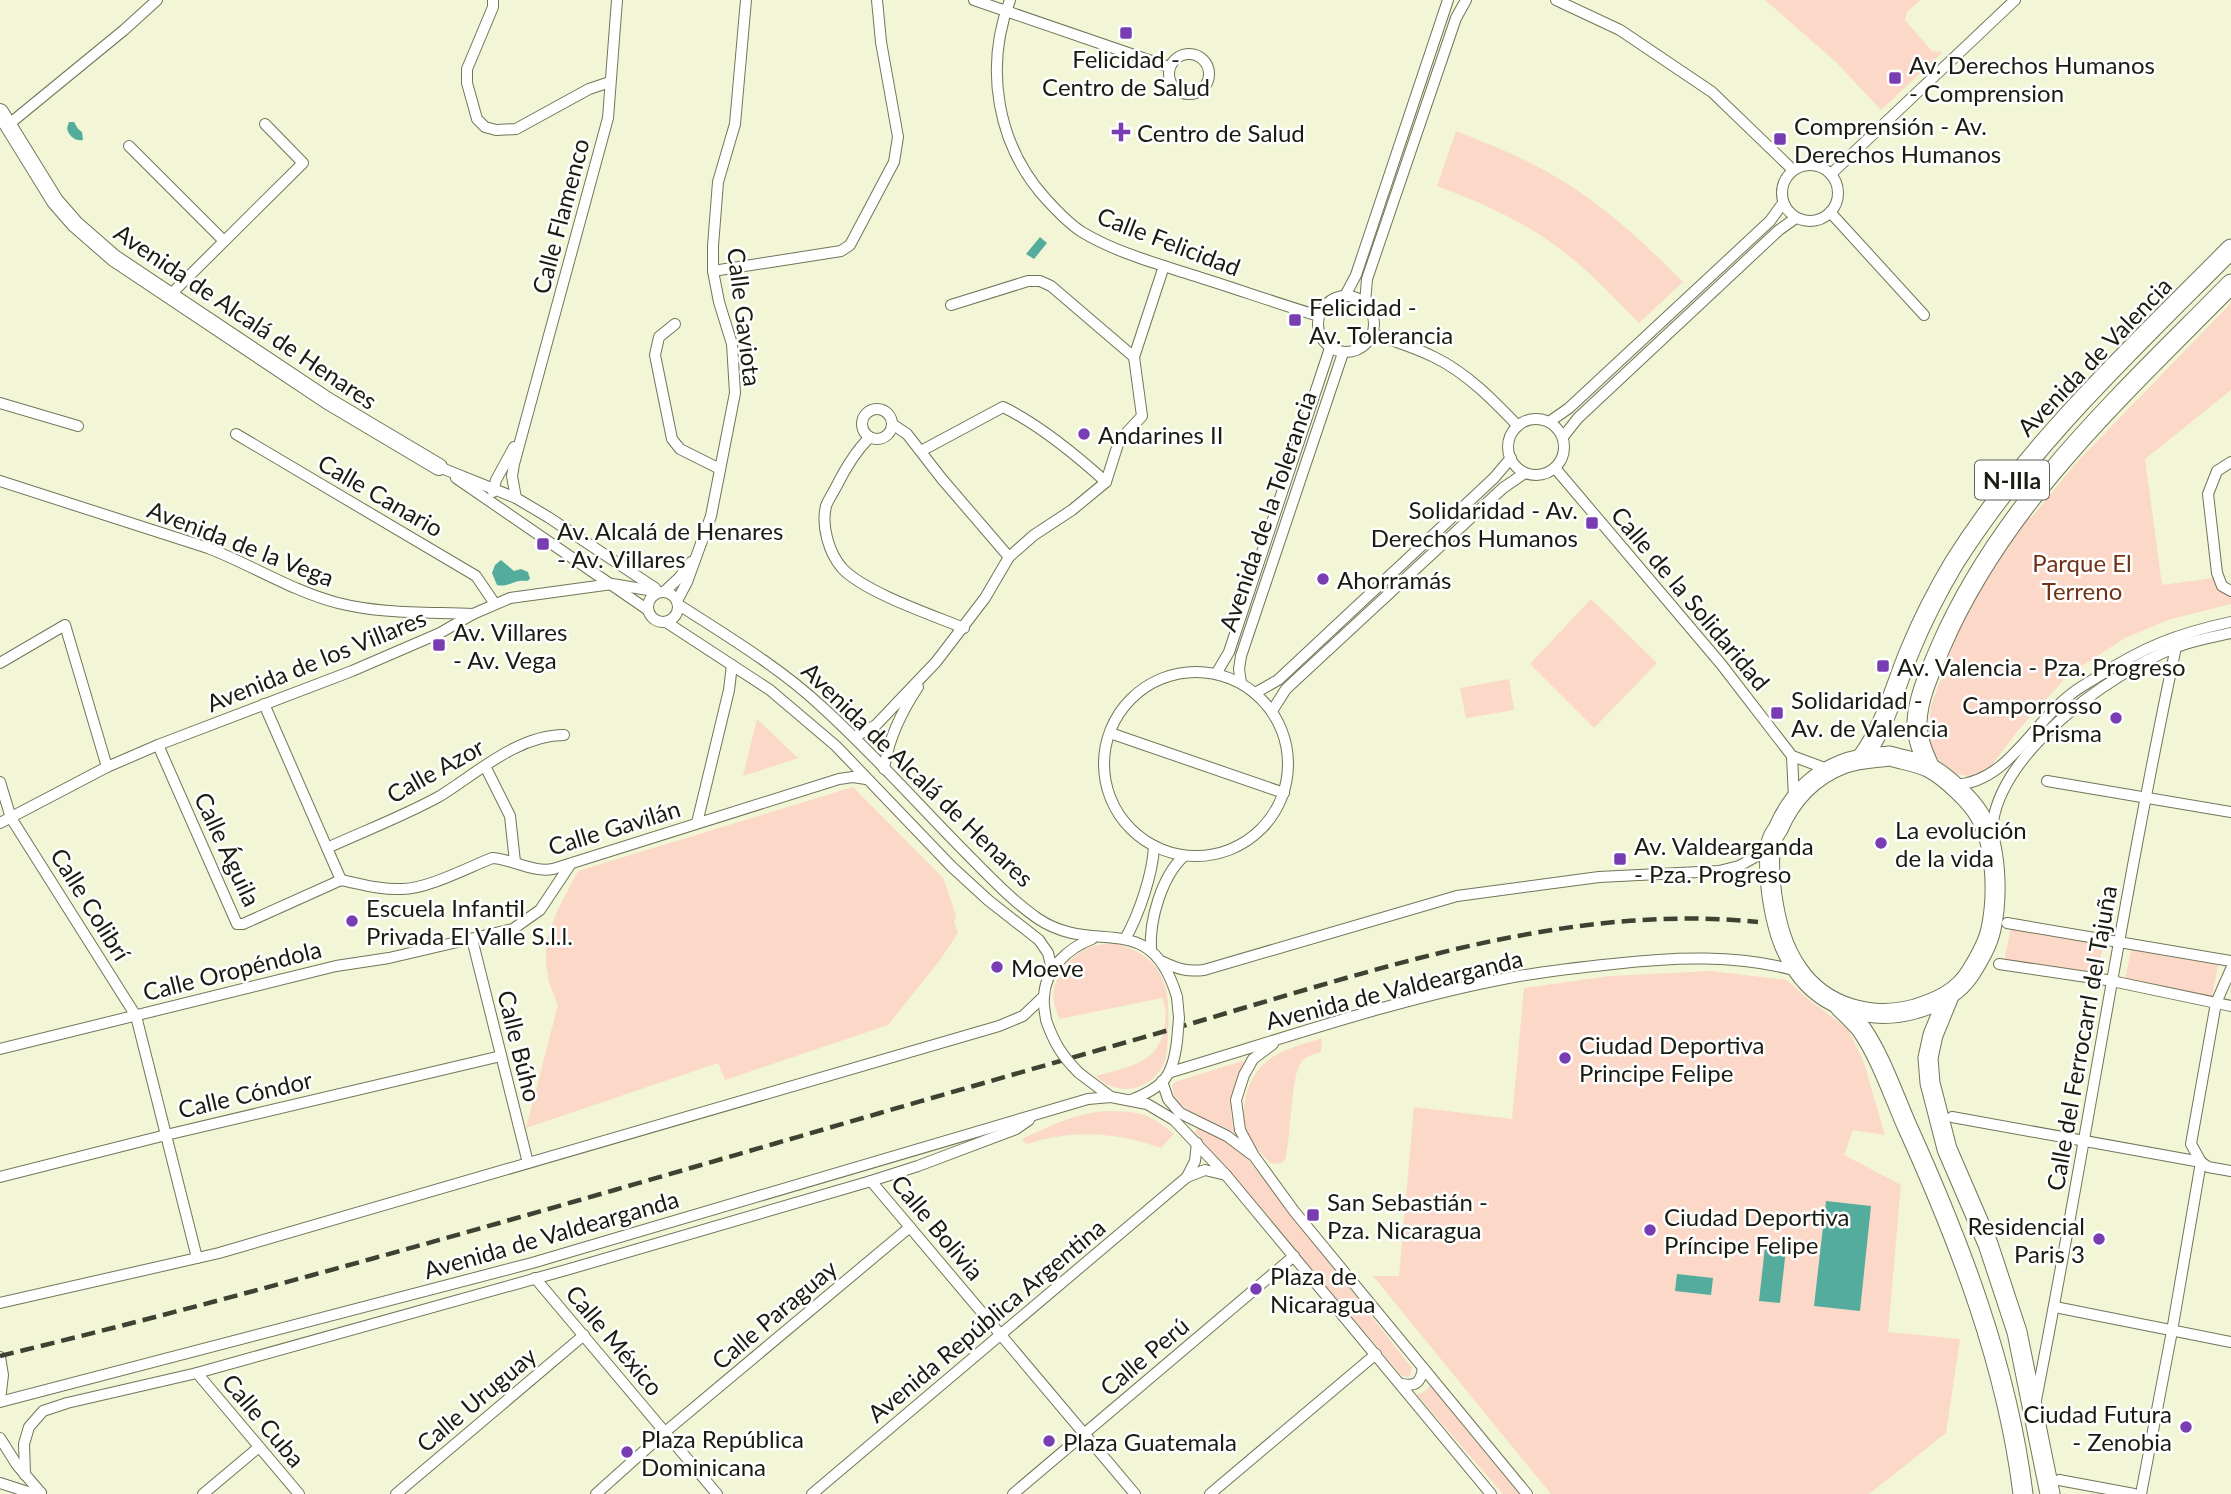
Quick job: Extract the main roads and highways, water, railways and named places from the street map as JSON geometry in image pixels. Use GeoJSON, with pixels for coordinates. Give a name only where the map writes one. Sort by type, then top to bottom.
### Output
{"type":"FeatureCollection","features":[{"type":"Feature","properties":{"kind":"highway","name":"Avenida de Valencia"},"geometry":{"type":"LineString","coordinates":[[1861,759],[1885,720],[1911,648],[1934,598],[1995,503],[2052,431],[2231,250]]}},
{"type":"Feature","properties":{"kind":"highway","name":"Avenida de Valencia"},"geometry":{"type":"LineString","coordinates":[[1930,768],[1918,736],[1919,710],[1925,687],[1945,638],[1979,571],[2017,515],[2077,441],[2231,284]]}},
{"type":"Feature","properties":{"kind":"highway"},"geometry":{"type":"LineString","coordinates":[[2023,1494],[2003,1386],[1979,1303],[1942,1203],[1875,1054],[1861,1029],[1837,1004],[1798,971],[1776,923],[1770,881],[1771,843],[1783,817],[1803,789],[1830,770],[1861,759],[1890,756],[1930,768],[1954,785],[1980,815],[1992,852],[1996,890],[1991,931],[1969,976],[1949,996],[1933,1035],[1928,1058],[1930,1083],[1947,1149],[1988,1244],[2017,1332],[2054,1487]]}},
{"type":"Feature","properties":{"kind":"highway"},"geometry":{"type":"LineString","coordinates":[[1837,1004],[1855,1011],[1885,1015],[1911,1010],[1949,996]]}},
{"type":"Feature","properties":{"kind":"water"},"geometry":{"type":"Polygon","coordinates":[[[69,122],[74,122],[82,132],[83,140],[77,140],[70,135],[67,128],[69,122]]]}},
{"type":"Feature","properties":{"kind":"water"},"geometry":{"type":"Polygon","coordinates":[[[1040,237],[1047,243],[1034,259],[1026,254],[1040,237]]]}},
{"type":"Feature","properties":{"kind":"water"},"geometry":{"type":"Polygon","coordinates":[[[501,560],[514,571],[521,569],[528,572],[530,579],[497,585],[492,573],[501,560]]]}},
{"type":"Feature","properties":{"kind":"water"},"geometry":{"type":"Polygon","coordinates":[[[1826,1201],[1871,1206],[1860,1311],[1814,1306],[1826,1201]]]}},
{"type":"Feature","properties":{"kind":"water"},"geometry":{"type":"Polygon","coordinates":[[[1765,1247],[1786,1249],[1780,1303],[1759,1301],[1765,1247]]]}},
{"type":"Feature","properties":{"kind":"water"},"geometry":{"type":"Polygon","coordinates":[[[1677,1274],[1713,1278],[1711,1295],[1675,1291],[1677,1274]]]}},
{"type":"Feature","properties":{"kind":"railway"},"geometry":{"type":"LineString","coordinates":[[0,1356],[401,1251],[1431,955],[1495,940],[1626,921],[1692,919],[1758,922]]}},
{"type":"Feature","properties":{"kind":"place","name":"Felicidad - Centro de Salud"},"geometry":{"type":"Point","coordinates":[1126,33]}},
{"type":"Feature","properties":{"kind":"place","name":"Av. Derechos Humanos - Comprension"},"geometry":{"type":"Point","coordinates":[1895,78]}},
{"type":"Feature","properties":{"kind":"place","name":"Centro de Salud"},"geometry":{"type":"Point","coordinates":[1121,132]}},
{"type":"Feature","properties":{"kind":"place","name":"Comprensión - Av. Derechos Humanos"},"geometry":{"type":"Point","coordinates":[1780,139]}},
{"type":"Feature","properties":{"kind":"place","name":"Felicidad - Av. Tolerancia"},"geometry":{"type":"Point","coordinates":[1295,320]}},
{"type":"Feature","properties":{"kind":"place","name":"Andarines II"},"geometry":{"type":"Point","coordinates":[1084,434]}},
{"type":"Feature","properties":{"kind":"place","name":"Solidaridad - Av. Derechos Humanos"},"geometry":{"type":"Point","coordinates":[1592,523]}},
{"type":"Feature","properties":{"kind":"place","name":"Av. Alcalá de Henares - Av. Villares"},"geometry":{"type":"Point","coordinates":[543,544]}},
{"type":"Feature","properties":{"kind":"place","name":"Ahorramás"},"geometry":{"type":"Point","coordinates":[1323,579]}},
{"type":"Feature","properties":{"kind":"place","name":"Av. Villares - Av. Vega"},"geometry":{"type":"Point","coordinates":[439,645]}},
{"type":"Feature","properties":{"kind":"place","name":"Av. Valencia - Pza. Progreso"},"geometry":{"type":"Point","coordinates":[1883,666]}},
{"type":"Feature","properties":{"kind":"place","name":"Solidaridad - Av. de Valencia"},"geometry":{"type":"Point","coordinates":[1777,713]}},
{"type":"Feature","properties":{"kind":"place","name":"Camporrosso Prisma"},"geometry":{"type":"Point","coordinates":[2116,718]}},
{"type":"Feature","properties":{"kind":"place","name":"La evolución de la vida"},"geometry":{"type":"Point","coordinates":[1881,843]}},
{"type":"Feature","properties":{"kind":"place","name":"Av. Valdearganda - Pza. Progreso"},"geometry":{"type":"Point","coordinates":[1620,859]}},
{"type":"Feature","properties":{"kind":"place","name":"Escuela Infantil Privada El Valle S.l.l."},"geometry":{"type":"Point","coordinates":[352,921]}},
{"type":"Feature","properties":{"kind":"place","name":"Moeve"},"geometry":{"type":"Point","coordinates":[997,967]}},
{"type":"Feature","properties":{"kind":"place","name":"Ciudad Deportiva Principe Felipe"},"geometry":{"type":"Point","coordinates":[1565,1058]}},
{"type":"Feature","properties":{"kind":"place","name":"San Sebastián - Pza. Nicaragua"},"geometry":{"type":"Point","coordinates":[1313,1215]}},
{"type":"Feature","properties":{"kind":"place","name":"Ciudad Deportiva Príncipe Felipe"},"geometry":{"type":"Point","coordinates":[1650,1230]}},
{"type":"Feature","properties":{"kind":"place","name":"Residencial Paris 3"},"geometry":{"type":"Point","coordinates":[2099,1239]}},
{"type":"Feature","properties":{"kind":"place","name":"Plaza de Nicaragua"},"geometry":{"type":"Point","coordinates":[1256,1289]}},
{"type":"Feature","properties":{"kind":"place","name":"Ciudad Futura - Zenobia"},"geometry":{"type":"Point","coordinates":[2186,1427]}},
{"type":"Feature","properties":{"kind":"place","name":"Plaza Guatemala"},"geometry":{"type":"Point","coordinates":[1049,1441]}},
{"type":"Feature","properties":{"kind":"place","name":"Plaza República Dominicana"},"geometry":{"type":"Point","coordinates":[627,1452]}},
{"type":"Feature","properties":{"kind":"park label","name":"Parque El Terreno"},"geometry":{"type":"Point","coordinates":[2082,576]}}]}
